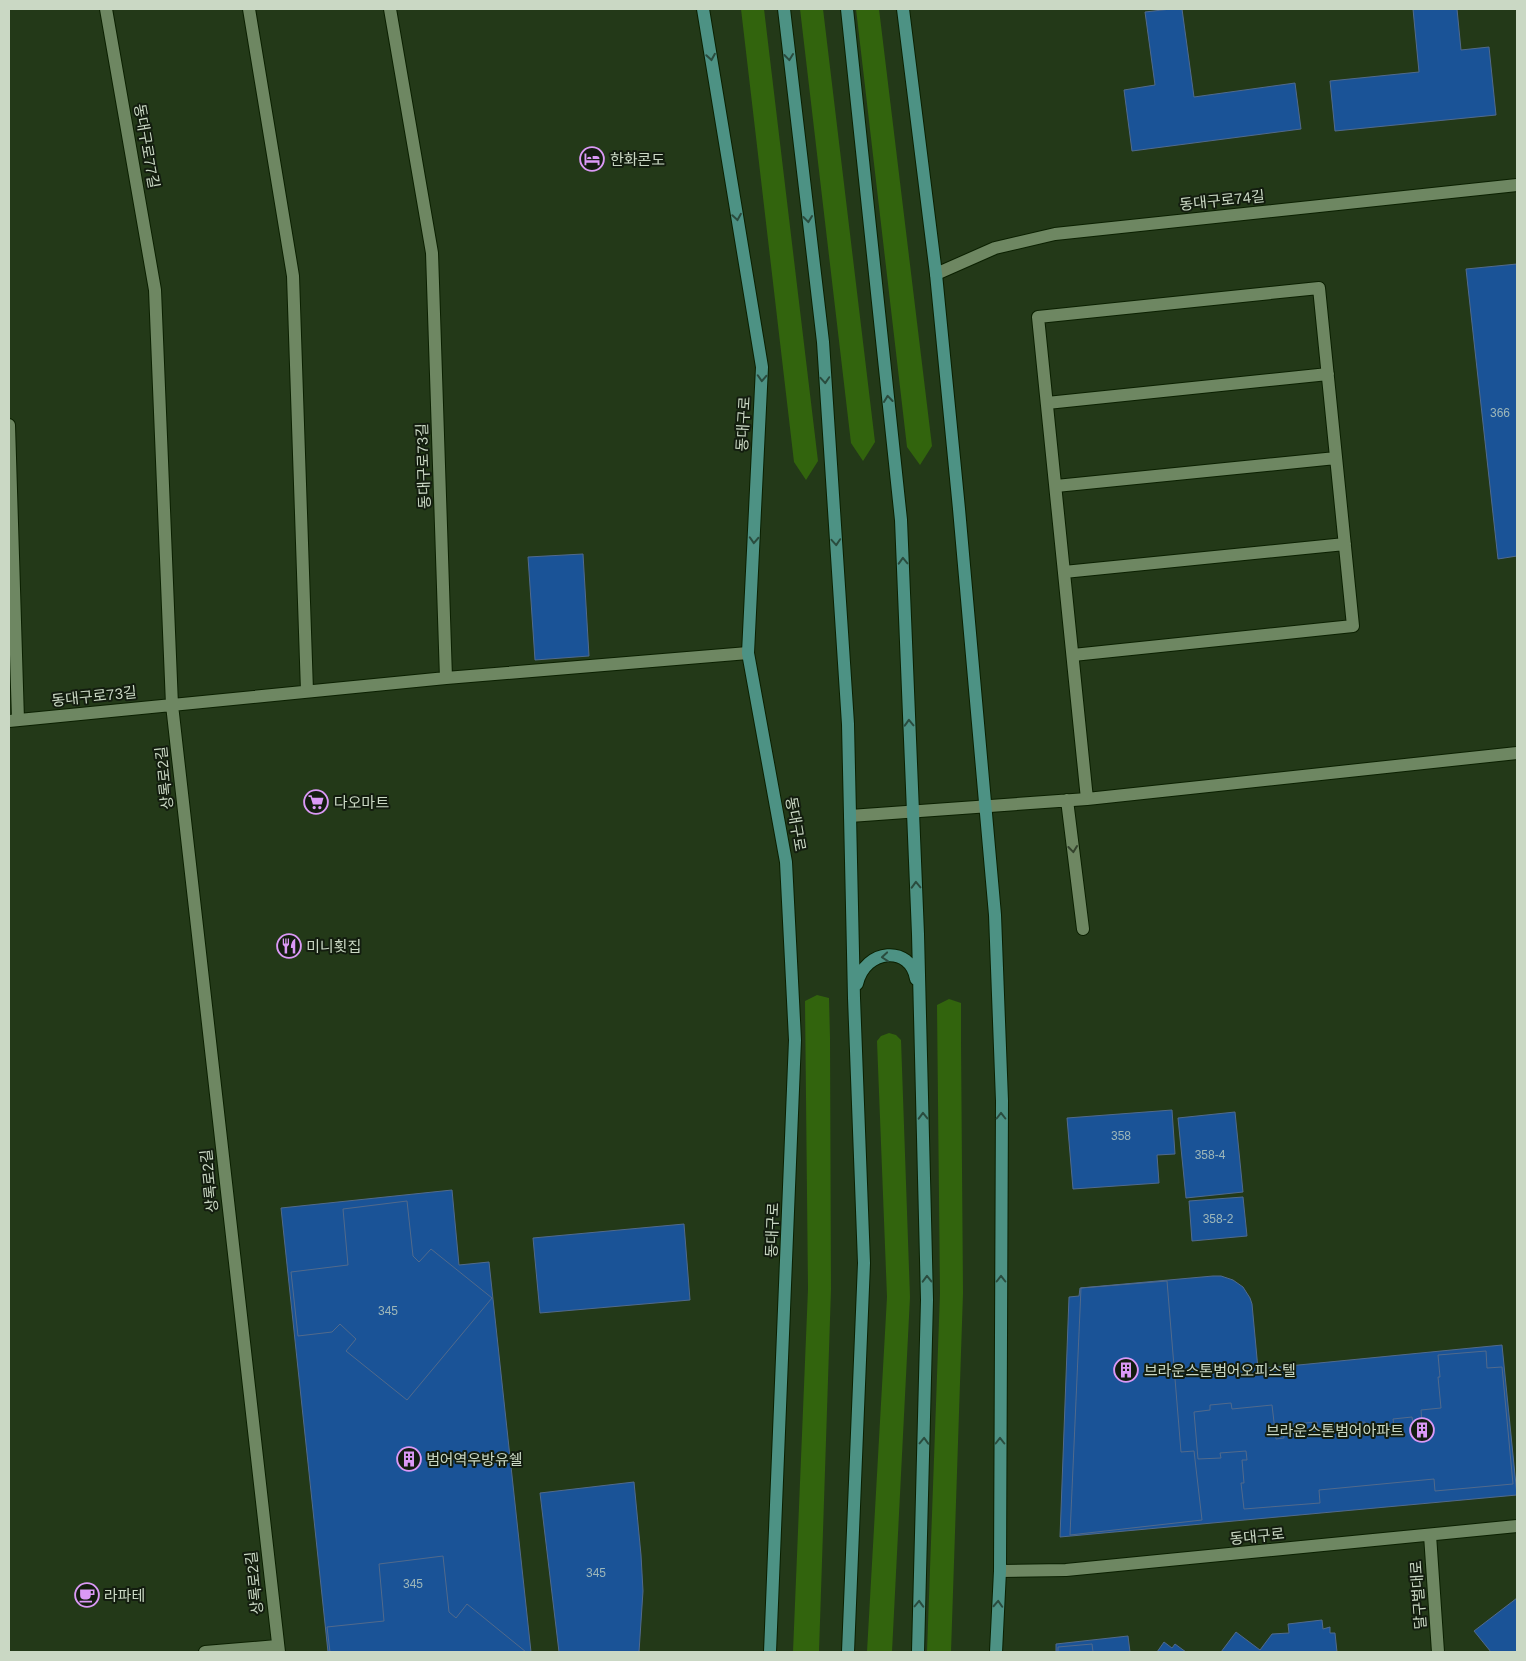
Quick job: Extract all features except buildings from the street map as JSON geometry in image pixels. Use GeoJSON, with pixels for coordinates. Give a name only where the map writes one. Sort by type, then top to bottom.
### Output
{"type":"FeatureCollection","features":[{"type":"Feature","properties":{"kind":"main road","name":"동대구로"},"geometry":{"type":"LineString","coordinates":[[703,9],[762,367],[748,653],[786,862],[795,1040],[770,1652]]}},
{"type":"Feature","properties":{"kind":"main road"},"geometry":{"type":"LineString","coordinates":[[784,9],[823,342],[848,724],[854,998],[864,1263],[848,1652]]}},
{"type":"Feature","properties":{"kind":"main road"},"geometry":{"type":"LineString","coordinates":[[847,9],[901,520],[920,1001],[927,1300],[918,1652]]}},
{"type":"Feature","properties":{"kind":"main road"},"geometry":{"type":"LineString","coordinates":[[903,9],[936,274],[995,916],[1002,1101],[1000,1571],[996,1652]]}},
{"type":"Feature","properties":{"kind":"main road"},"geometry":{"type":"LineString","coordinates":[[854,998],[859,973],[865,965],[874,958],[892,956],[901,958],[915,971],[920,1001]]}},
{"type":"Feature","properties":{"kind":"street","name":"동대구로77길"},"geometry":{"type":"LineString","coordinates":[[106,9],[155,290],[172,705]]}},
{"type":"Feature","properties":{"kind":"street"},"geometry":{"type":"LineString","coordinates":[[248,9],[293,276],[307,691]]}},
{"type":"Feature","properties":{"kind":"street","name":"동대구로73길"},"geometry":{"type":"LineString","coordinates":[[390,9],[432,254],[446,678]]}},
{"type":"Feature","properties":{"kind":"street","name":"동대구로74길"},"geometry":{"type":"LineString","coordinates":[[936,274],[995,248],[1055,234],[1517,186]]}},
{"type":"Feature","properties":{"kind":"street"},"geometry":{"type":"LineString","coordinates":[[1073,655],[1353,626],[1319,288],[1038,316],[1087,799]]}},
{"type":"Feature","properties":{"kind":"street"},"geometry":{"type":"LineString","coordinates":[[1047,403],[1328,374]]}},
{"type":"Feature","properties":{"kind":"street","name":"동대구로73길"},"geometry":{"type":"LineString","coordinates":[[9,425],[14,721],[446,678],[748,653]]}},
{"type":"Feature","properties":{"kind":"street"},"geometry":{"type":"LineString","coordinates":[[1056,486],[1336,458]]}},
{"type":"Feature","properties":{"kind":"street"},"geometry":{"type":"LineString","coordinates":[[1064,572],[1345,544]]}},
{"type":"Feature","properties":{"kind":"street","name":"상록로2길"},"geometry":{"type":"LineString","coordinates":[[172,705],[278,1649]]}},
{"type":"Feature","properties":{"kind":"street"},"geometry":{"type":"LineString","coordinates":[[850,816],[1087,799],[1517,753]]}},
{"type":"Feature","properties":{"kind":"street"},"geometry":{"type":"LineString","coordinates":[[1067,800],[1083,929]]}},
{"type":"Feature","properties":{"kind":"street","name":"동대구로"},"geometry":{"type":"LineString","coordinates":[[1000,1571],[1066,1570],[1517,1526]]}},
{"type":"Feature","properties":{"kind":"street","name":"달구벌대로"},"geometry":{"type":"LineString","coordinates":[[1430,1535],[1438,1652]]}},
{"type":"Feature","properties":{"kind":"street"},"geometry":{"type":"LineString","coordinates":[[205,1652],[278,1649]]}},
{"type":"Feature","properties":{"kind":"green space"},"geometry":{"type":"Polygon","coordinates":[[[741,9],[764,9],[818,461],[806,480],[794,462],[741,9]]]}},
{"type":"Feature","properties":{"kind":"green space"},"geometry":{"type":"Polygon","coordinates":[[[800,9],[823,9],[875,442],[863,461],[851,443],[800,9]]]}},
{"type":"Feature","properties":{"kind":"green space"},"geometry":{"type":"Polygon","coordinates":[[[856,9],[879,9],[932,446],[920,465],[907,447],[856,9]]]}},
{"type":"Feature","properties":{"kind":"green space"},"geometry":{"type":"Polygon","coordinates":[[[817,995],[829,998],[831,1289],[819,1652],[793,1652],[808,1289],[805,1001],[817,995]]]}},
{"type":"Feature","properties":{"kind":"green space"},"geometry":{"type":"Polygon","coordinates":[[[949,999],[961,1003],[963,1293],[951,1652],[927,1652],[940,1293],[937,1005],[949,999]]]}},
{"type":"Feature","properties":{"kind":"green space"},"geometry":{"type":"Polygon","coordinates":[[[889,1033],[896,1035],[901,1040],[910,1297],[892,1652],[867,1652],[887,1297],[877,1041],[881,1036],[889,1033]]]}},
{"type":"Feature","properties":{"kind":"place","name":"한화콘도"},"geometry":{"type":"Point","coordinates":[592,159]}},
{"type":"Feature","properties":{"kind":"place","name":"다오마트"},"geometry":{"type":"Point","coordinates":[316,802]}},
{"type":"Feature","properties":{"kind":"place","name":"미니횟집"},"geometry":{"type":"Point","coordinates":[289,946]}},
{"type":"Feature","properties":{"kind":"place","name":"브라운스톤범어오피스텔"},"geometry":{"type":"Point","coordinates":[1126,1370]}},
{"type":"Feature","properties":{"kind":"place","name":"브라운스톤범어아파트"},"geometry":{"type":"Point","coordinates":[1422,1430]}},
{"type":"Feature","properties":{"kind":"place","name":"범어역우방유쉘"},"geometry":{"type":"Point","coordinates":[409,1459]}},
{"type":"Feature","properties":{"kind":"place","name":"라파테"},"geometry":{"type":"Point","coordinates":[87,1595]}}]}
